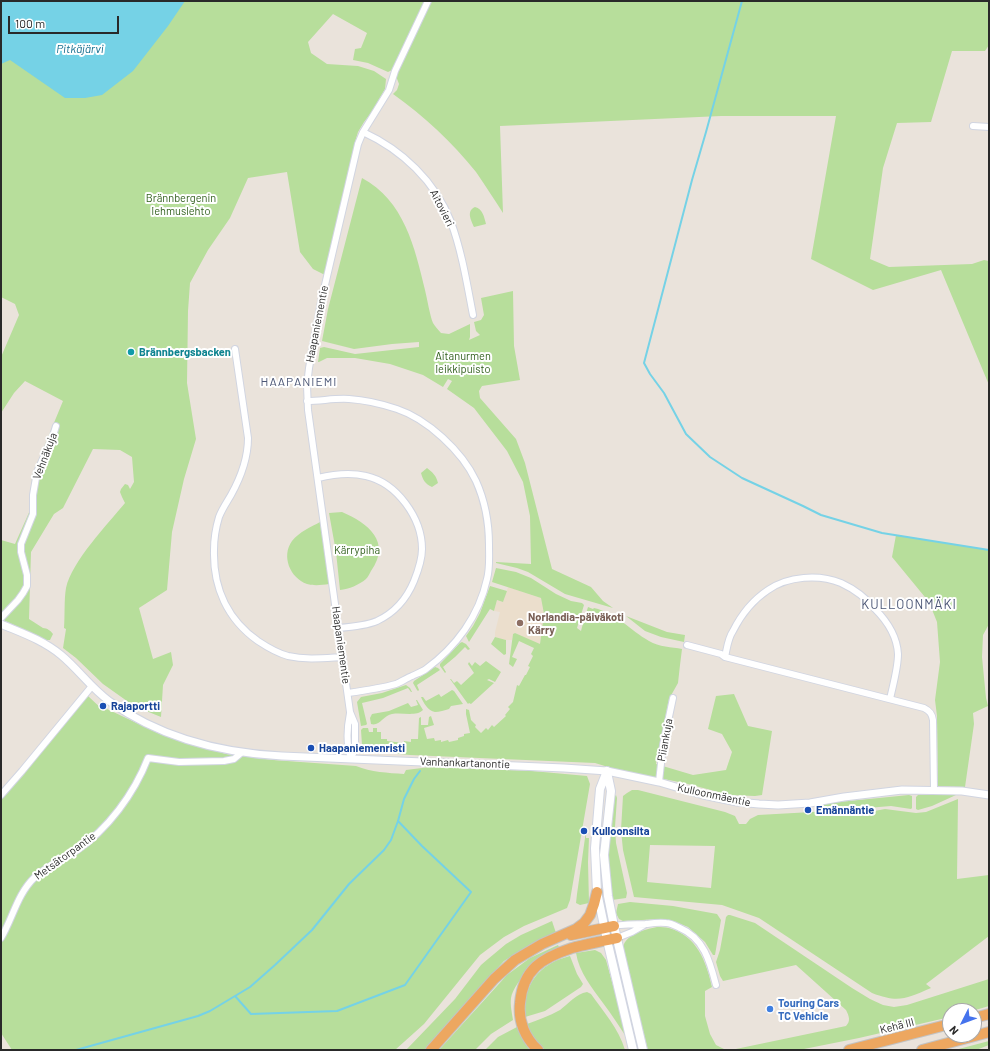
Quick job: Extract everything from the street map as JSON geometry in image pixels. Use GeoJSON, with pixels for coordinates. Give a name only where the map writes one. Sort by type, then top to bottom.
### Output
{"type":"FeatureCollection","features":[{"type":"Feature","properties":{"kind":"highway"},"geometry":{"type":"LineString","coordinates":[[431,1050],[505,968],[526,953],[576,929],[584,923],[590,915],[597,892]]}},
{"type":"Feature","properties":{"kind":"highway"},"geometry":{"type":"LineString","coordinates":[[553,939],[609,927]]}},
{"type":"Feature","properties":{"kind":"highway"},"geometry":{"type":"LineString","coordinates":[[538,1050],[528,1038],[520,1019],[520,998],[530,973],[538,963],[557,953],[585,944],[612,939]]}},
{"type":"Feature","properties":{"kind":"highway","name":"Kehä III"},"geometry":{"type":"LineString","coordinates":[[849,1050],[942,1026]]}},
{"type":"Feature","properties":{"kind":"highway"},"geometry":{"type":"LineString","coordinates":[[922,1050],[989,1032]]}},
{"type":"Feature","properties":{"kind":"main road"},"geometry":{"type":"LineString","coordinates":[[607,771],[600,789],[595,848],[597,892],[609,927],[643,1050]]}},
{"type":"Feature","properties":{"kind":"main road"},"geometry":{"type":"LineString","coordinates":[[607,771],[610,791],[604,855],[609,927]]}},
{"type":"Feature","properties":{"kind":"main road"},"geometry":{"type":"LineString","coordinates":[[612,939],[633,1050]]}},
{"type":"Feature","properties":{"kind":"street","name":"Haapaniementie"},"geometry":{"type":"LineString","coordinates":[[351,758],[356,749],[354,724],[350,712],[307,401],[308,368],[321,302],[358,144],[363,132],[389,90],[395,71],[428,1]]}},
{"type":"Feature","properties":{"kind":"street"},"geometry":{"type":"LineString","coordinates":[[973,126],[989,127]]}},
{"type":"Feature","properties":{"kind":"street","name":"Aitovieri"},"geometry":{"type":"LineString","coordinates":[[363,132],[388,145],[408,160],[422,175],[440,200],[451,224],[463,267],[473,315]]}},
{"type":"Feature","properties":{"kind":"street"},"geometry":{"type":"LineString","coordinates":[[235,349],[248,438],[248,451],[243,471],[220,516],[214,536],[216,580],[222,597],[237,622],[248,633],[268,647],[288,656],[306,658],[343,657]]}},
{"type":"Feature","properties":{"kind":"street"},"geometry":{"type":"LineString","coordinates":[[307,401],[348,399],[374,402],[398,409],[430,427],[446,440],[464,461],[475,480],[484,503],[487,520],[490,566],[487,579],[470,623],[459,638],[450,649],[425,670],[396,684],[348,693]]}},
{"type":"Feature","properties":{"kind":"street","name":"Vehnäkuja"},"geometry":{"type":"LineString","coordinates":[[1,618],[18,600],[27,586],[27,575],[21,552],[21,544],[33,514],[33,495],[37,472],[56,426]]}},
{"type":"Feature","properties":{"kind":"street"},"geometry":{"type":"LineString","coordinates":[[318,478],[350,473],[368,476],[382,483],[403,499],[410,509],[420,535],[422,549],[418,572],[411,588],[405,598],[391,612],[377,621],[364,625],[338,628]]}},
{"type":"Feature","properties":{"kind":"street"},"geometry":{"type":"LineString","coordinates":[[725,657],[732,632],[744,613],[755,600],[769,589],[785,582],[803,578],[825,578],[841,583],[856,592],[868,601],[888,624],[895,640],[898,654],[890,699]]}},
{"type":"Feature","properties":{"kind":"street","name":"Vanhankartanontie"},"geometry":{"type":"LineString","coordinates":[[1,624],[28,635],[60,654],[108,701],[136,718],[185,739],[212,746],[241,753],[261,755],[607,771]]}},
{"type":"Feature","properties":{"kind":"street"},"geometry":{"type":"LineString","coordinates":[[687,645],[721,654],[725,657],[924,708],[931,713],[933,720],[934,790]]}},
{"type":"Feature","properties":{"kind":"street"},"geometry":{"type":"LineString","coordinates":[[1,795],[92,686]]}},
{"type":"Feature","properties":{"kind":"street","name":"Piiankuja"},"geometry":{"type":"LineString","coordinates":[[659,782],[663,745],[673,698]]}},
{"type":"Feature","properties":{"kind":"street","name":"Metsätorpantie"},"geometry":{"type":"LineString","coordinates":[[1,938],[16,905],[28,885],[43,870],[86,844],[106,825],[142,774],[148,758],[179,762],[224,761],[234,759],[241,753]]}},
{"type":"Feature","properties":{"kind":"street","name":"Kulloonmäentie"},"geometry":{"type":"LineString","coordinates":[[607,771],[659,782],[703,795],[737,802],[759,804],[778,805],[810,803],[902,790],[962,791],[989,795]]}},
{"type":"Feature","properties":{"kind":"street"},"geometry":{"type":"LineString","coordinates":[[609,927],[666,922],[688,932],[702,945],[712,967],[716,985]]}},
{"type":"Feature","properties":{"kind":"street"},"geometry":{"type":"LineString","coordinates":[[612,939],[632,932],[647,924]]}},
{"type":"Feature","properties":{"kind":"shaded area","name":"Norlandia-päiväkoti Kärry"},"geometry":{"type":"Polygon","coordinates":[[[508,587],[541,598],[544,614],[540,645],[515,633],[513,634],[512,640],[505,640],[495,637],[500,612],[494,611],[497,600],[503,602],[508,587]]]}},
{"type":"Feature","properties":{"kind":"green space","name":"Brännbergenin lehmuslehto"},"geometry":{"type":"Polygon","coordinates":[[[1,1],[426,1],[394,69],[388,72],[368,63],[353,60],[355,49],[361,48],[367,33],[333,14],[308,42],[311,53],[327,64],[358,66],[374,71],[386,79],[385,89],[358,132],[325,275],[313,269],[300,252],[287,172],[248,178],[230,218],[208,250],[190,283],[187,383],[196,439],[184,479],[172,532],[167,590],[139,608],[153,659],[171,652],[173,665],[163,685],[161,717],[134,706],[103,684],[76,658],[63,648],[66,629],[64,628],[66,588],[75,566],[125,503],[120,492],[125,484],[128,485],[130,489],[134,482],[132,457],[120,450],[93,449],[63,508],[54,514],[31,552],[29,619],[53,634],[50,640],[46,640],[1,619],[1,540],[15,544],[31,508],[32,476],[63,401],[25,381],[14,393],[1,413],[1,357],[19,315],[15,304],[1,297],[1,1]]]}},
{"type":"Feature","properties":{"kind":"green space"},"geometry":{"type":"Polygon","coordinates":[[[430,1],[989,1],[989,45],[985,51],[952,51],[931,122],[897,123],[883,168],[870,259],[889,267],[972,264],[984,260],[989,261],[989,385],[941,270],[873,290],[811,259],[836,116],[721,116],[500,126],[503,213],[476,172],[457,150],[427,120],[393,94],[397,90],[399,84],[396,76],[430,1]]]}},
{"type":"Feature","properties":{"kind":"green space","name":"Aitanurmen leikkipuisto"},"geometry":{"type":"Polygon","coordinates":[[[362,178],[376,187],[388,199],[406,226],[417,258],[432,320],[441,333],[449,334],[470,324],[469,340],[480,335],[476,331],[474,322],[481,320],[484,315],[481,298],[513,291],[514,346],[520,380],[482,386],[479,391],[480,398],[516,439],[525,463],[552,569],[591,587],[603,601],[613,608],[565,594],[528,572],[496,563],[531,564],[530,516],[523,482],[507,451],[474,408],[447,389],[452,381],[448,379],[443,387],[423,375],[390,364],[355,358],[327,358],[318,362],[320,348],[324,347],[355,354],[419,347],[419,342],[354,349],[322,341],[328,309],[362,178]]]}},
{"type":"Feature","properties":{"kind":"green space"},"geometry":{"type":"Polygon","coordinates":[[[475,207],[481,211],[486,224],[474,227],[470,213],[475,207]]]}},
{"type":"Feature","properties":{"kind":"green space"},"geometry":{"type":"Polygon","coordinates":[[[427,468],[434,474],[438,483],[432,487],[425,482],[421,473],[427,468]]]}},
{"type":"Feature","properties":{"kind":"green space","name":"Kärrypiha"},"geometry":{"type":"Polygon","coordinates":[[[342,512],[368,528],[378,542],[379,551],[377,561],[366,579],[347,589],[340,590],[336,552],[329,513],[342,512]]]}},
{"type":"Feature","properties":{"kind":"green space"},"geometry":{"type":"Polygon","coordinates":[[[320,522],[329,584],[310,585],[301,581],[292,572],[287,560],[287,553],[292,541],[298,535],[320,522]]]}},
{"type":"Feature","properties":{"kind":"green space"},"geometry":{"type":"Polygon","coordinates":[[[896,535],[989,550],[989,624],[983,635],[982,657],[988,706],[973,713],[974,724],[965,787],[938,786],[937,716],[935,700],[940,662],[937,622],[929,602],[892,557],[896,535]]]}},
{"type":"Feature","properties":{"kind":"green space"},"geometry":{"type":"Polygon","coordinates":[[[496,568],[516,572],[531,578],[556,594],[571,601],[582,603],[584,605],[577,628],[581,631],[588,607],[594,608],[602,610],[616,618],[653,643],[661,646],[682,649],[678,683],[669,699],[656,764],[693,775],[726,770],[732,752],[722,734],[708,729],[716,696],[734,694],[748,726],[772,731],[762,795],[730,795],[684,783],[618,770],[595,763],[410,755],[368,751],[365,749],[362,745],[361,730],[363,728],[368,728],[369,732],[373,732],[373,728],[377,728],[377,732],[381,732],[381,739],[387,739],[387,741],[404,743],[404,741],[411,742],[411,739],[418,739],[419,718],[421,717],[421,725],[428,725],[429,717],[431,716],[434,725],[424,728],[427,739],[434,738],[435,741],[441,740],[441,742],[448,740],[449,742],[458,740],[458,738],[464,736],[464,734],[470,733],[466,709],[469,710],[471,720],[481,733],[486,728],[488,730],[492,725],[494,727],[506,716],[505,715],[510,709],[508,707],[513,702],[517,685],[519,686],[530,667],[528,666],[533,656],[531,654],[534,648],[519,641],[512,657],[517,659],[513,667],[509,664],[513,634],[515,633],[540,644],[544,614],[541,598],[492,582],[496,568]]]}},
{"type":"Feature","properties":{"kind":"green space"},"geometry":{"type":"Polygon","coordinates":[[[490,586],[507,591],[503,602],[497,600],[494,611],[490,609],[469,642],[466,636],[480,613],[490,586]]]}},
{"type":"Feature","properties":{"kind":"green space"},"geometry":{"type":"Polygon","coordinates":[[[626,616],[667,632],[685,635],[684,642],[661,637],[645,631],[626,616]]]}},
{"type":"Feature","properties":{"kind":"green space"},"geometry":{"type":"Polygon","coordinates":[[[495,637],[506,640],[506,654],[504,655],[491,644],[495,637]]]}},
{"type":"Feature","properties":{"kind":"green space"},"geometry":{"type":"Polygon","coordinates":[[[462,642],[470,649],[468,650],[465,647],[443,667],[446,672],[445,673],[440,664],[462,642]]]}},
{"type":"Feature","properties":{"kind":"green space"},"geometry":{"type":"Polygon","coordinates":[[[486,661],[501,672],[495,682],[489,679],[487,680],[494,683],[471,704],[468,704],[450,679],[454,683],[457,681],[461,685],[474,673],[468,664],[469,662],[472,666],[475,662],[480,666],[486,661]]]}},
{"type":"Feature","properties":{"kind":"green space"},"geometry":{"type":"Polygon","coordinates":[[[435,667],[440,670],[417,685],[418,691],[413,683],[414,681],[435,667]]]}},
{"type":"Feature","properties":{"kind":"green space"},"geometry":{"type":"Polygon","coordinates":[[[406,685],[412,692],[408,688],[383,698],[362,703],[367,724],[361,726],[357,702],[361,697],[382,693],[406,685]]]}},
{"type":"Feature","properties":{"kind":"green space"},"geometry":{"type":"Polygon","coordinates":[[[452,690],[463,704],[451,706],[449,709],[435,712],[432,711],[424,704],[421,697],[423,697],[426,701],[439,694],[441,697],[452,690]]]}},
{"type":"Feature","properties":{"kind":"green space"},"geometry":{"type":"Polygon","coordinates":[[[88,696],[104,711],[107,709],[160,734],[226,754],[273,760],[356,766],[386,773],[404,774],[406,770],[430,767],[532,771],[587,776],[590,784],[570,900],[567,908],[524,926],[504,937],[480,955],[424,1024],[395,1050],[12,1050],[1,1033],[1,799],[17,782],[88,696]]]}},
{"type":"Feature","properties":{"kind":"green space"},"geometry":{"type":"Polygon","coordinates":[[[416,700],[423,710],[420,712],[413,714],[392,714],[386,716],[377,724],[371,724],[370,718],[372,714],[389,711],[408,703],[411,707],[418,705],[416,700]]]}},
{"type":"Feature","properties":{"kind":"green space"},"geometry":{"type":"Polygon","coordinates":[[[632,790],[638,790],[725,812],[735,816],[739,824],[746,824],[750,819],[758,815],[848,810],[864,813],[885,809],[916,813],[926,812],[958,799],[957,879],[989,875],[989,936],[926,984],[931,988],[915,995],[896,999],[872,993],[759,918],[722,905],[634,897],[623,850],[621,830],[623,796],[632,790]],[[650,845],[647,882],[711,888],[715,846],[650,845]]]}},
{"type":"Feature","properties":{"kind":"green space"},"geometry":{"type":"Polygon","coordinates":[[[616,795],[616,843],[627,893],[626,898],[612,900],[608,859],[616,795]]]}},
{"type":"Feature","properties":{"kind":"green space"},"geometry":{"type":"Polygon","coordinates":[[[909,795],[912,796],[911,809],[891,806],[867,808],[820,807],[829,803],[909,795]]]}},
{"type":"Feature","properties":{"kind":"green space"},"geometry":{"type":"Polygon","coordinates":[[[918,795],[956,795],[932,806],[918,810],[916,809],[916,797],[918,795]]]}},
{"type":"Feature","properties":{"kind":"green space"},"geometry":{"type":"Polygon","coordinates":[[[586,831],[586,838],[589,838],[589,903],[580,905],[576,903],[586,831]]]}},
{"type":"Feature","properties":{"kind":"green space"},"geometry":{"type":"Polygon","coordinates":[[[630,902],[673,906],[717,914],[721,920],[715,955],[713,955],[705,942],[688,927],[673,921],[660,919],[623,921],[619,919],[616,913],[618,904],[630,902]]]}},
{"type":"Feature","properties":{"kind":"green space"},"geometry":{"type":"Polygon","coordinates":[[[730,915],[755,923],[852,988],[883,1005],[894,1007],[907,1005],[989,979],[989,1006],[982,1008],[982,1003],[942,1003],[942,1019],[799,1050],[731,1050],[846,1026],[849,1022],[849,1018],[846,1010],[796,965],[723,981],[716,962],[720,950],[726,917],[730,915]]]}},
{"type":"Feature","properties":{"kind":"green space"},"geometry":{"type":"Polygon","coordinates":[[[552,921],[556,933],[531,944],[504,961],[425,1050],[406,1050],[455,999],[481,965],[506,944],[521,935],[552,921]]]}},
{"type":"Feature","properties":{"kind":"green space"},"geometry":{"type":"Polygon","coordinates":[[[657,927],[669,928],[679,932],[687,937],[699,951],[707,968],[712,987],[705,991],[705,1016],[710,1034],[716,1045],[726,1050],[648,1050],[623,954],[623,947],[625,942],[632,935],[657,927]]]}},
{"type":"Feature","properties":{"kind":"green space"},"geometry":{"type":"Polygon","coordinates":[[[558,945],[559,947],[545,956],[523,976],[513,991],[511,1006],[513,1020],[491,1034],[475,1050],[439,1050],[507,975],[530,958],[558,945]]]}},
{"type":"Feature","properties":{"kind":"green space"},"geometry":{"type":"Polygon","coordinates":[[[595,950],[601,953],[606,960],[628,1040],[590,986],[580,967],[576,953],[595,950]]]}},
{"type":"Feature","properties":{"kind":"green space"},"geometry":{"type":"Polygon","coordinates":[[[570,956],[577,974],[583,984],[581,987],[545,1011],[525,1017],[527,995],[535,978],[541,970],[549,964],[570,956]]]}},
{"type":"Feature","properties":{"kind":"green space"},"geometry":{"type":"Polygon","coordinates":[[[587,992],[591,994],[610,1020],[619,1035],[625,1050],[545,1050],[534,1038],[527,1024],[560,1010],[576,997],[587,992]]]}},
{"type":"Feature","properties":{"kind":"green space"},"geometry":{"type":"Polygon","coordinates":[[[517,1027],[530,1050],[485,1050],[498,1037],[517,1027]]]}},
{"type":"Feature","properties":{"kind":"green space"},"geometry":{"type":"Polygon","coordinates":[[[989,1041],[989,1045],[976,1050],[955,1050],[982,1043],[989,1041]]]}},
{"type":"Feature","properties":{"kind":"water","name":"Pitkäjärvi"},"geometry":{"type":"Polygon","coordinates":[[[1,1],[185,1],[168,26],[133,71],[102,95],[85,98],[65,98],[10,60],[1,64],[1,1]]]}},
{"type":"Feature","properties":{"kind":"waterway"},"geometry":{"type":"LineString","coordinates":[[742,1],[692,180],[644,363],[664,393],[686,434],[710,457],[742,478],[821,515],[882,533],[989,550]]}},
{"type":"Feature","properties":{"kind":"waterway"},"geometry":{"type":"LineString","coordinates":[[76,1050],[198,1016],[210,1011],[250,987],[312,930],[349,884],[384,850],[391,840],[404,799],[414,779],[420,771]]}},
{"type":"Feature","properties":{"kind":"waterway"},"geometry":{"type":"LineString","coordinates":[[235,996],[251,1014],[337,1011],[405,985],[471,892],[398,821]]}},
{"type":"Feature","properties":{"kind":"place","name":"Brännbergsbacken"},"geometry":{"type":"Point","coordinates":[131,352]}},
{"type":"Feature","properties":{"kind":"place","name":"Norlandia-päiväkoti Kärry"},"geometry":{"type":"Point","coordinates":[520,623]}},
{"type":"Feature","properties":{"kind":"place","name":"Rajaportti"},"geometry":{"type":"Point","coordinates":[103,706]}},
{"type":"Feature","properties":{"kind":"place","name":"Haapaniemenristi"},"geometry":{"type":"Point","coordinates":[311,748]}},
{"type":"Feature","properties":{"kind":"place","name":"Emännäntie"},"geometry":{"type":"Point","coordinates":[808,810]}},
{"type":"Feature","properties":{"kind":"place","name":"Kulloonsilta"},"geometry":{"type":"Point","coordinates":[584,831]}},
{"type":"Feature","properties":{"kind":"place","name":"Touring Cars TC Vehicle"},"geometry":{"type":"Point","coordinates":[770,1009]}},
{"type":"Feature","properties":{"kind":"district","name":"HAAPANIEMI"},"geometry":{"type":"Point","coordinates":[299,382]}},
{"type":"Feature","properties":{"kind":"district","name":"KULLOONMÄKI"},"geometry":{"type":"Point","coordinates":[909,605]}}]}
